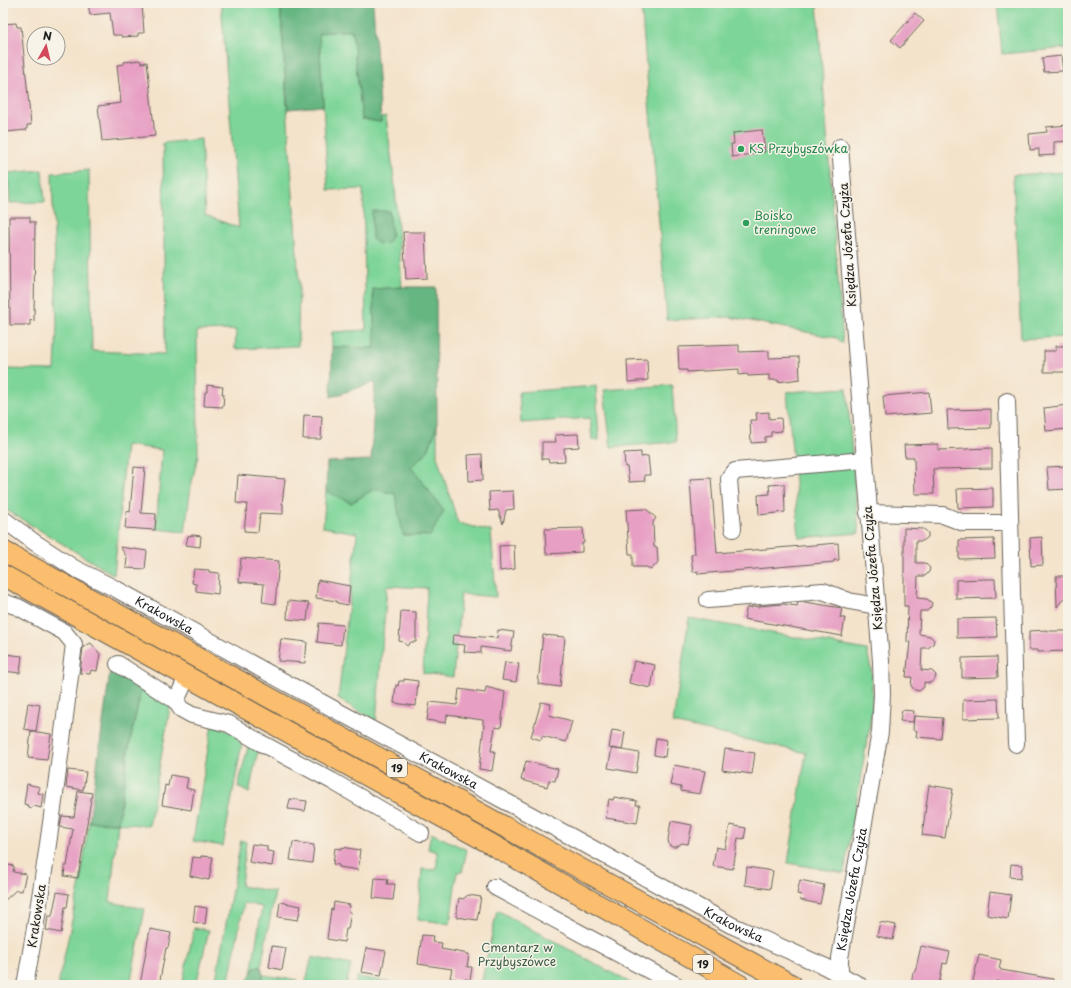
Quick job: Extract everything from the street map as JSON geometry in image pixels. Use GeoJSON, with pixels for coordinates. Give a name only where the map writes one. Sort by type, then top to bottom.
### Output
{"type":"FeatureCollection","features":[{"type":"Feature","properties":{"kind":"main road","name":"Krakowska"},"geometry":{"type":"LineString","coordinates":[[3,551],[792,985]]}},
{"type":"Feature","properties":{"kind":"main road","name":"19"},"geometry":{"type":"LineString","coordinates":[[3,575],[489,843],[740,985]]}},
{"type":"Feature","properties":{"kind":"street","name":"Księdza Józefa Czyża"},"geometry":{"type":"LineString","coordinates":[[839,980],[840,958],[880,732],[882,694],[881,661],[840,148]]}},
{"type":"Feature","properties":{"kind":"street"},"geometry":{"type":"LineString","coordinates":[[1007,401],[1009,523],[1016,744]]}},
{"type":"Feature","properties":{"kind":"street"},"geometry":{"type":"LineString","coordinates":[[732,529],[728,479],[735,471],[865,460]]}},
{"type":"Feature","properties":{"kind":"street"},"geometry":{"type":"LineString","coordinates":[[868,513],[943,515],[964,523],[1009,523]]}},
{"type":"Feature","properties":{"kind":"street","name":"Krakowska"},"geometry":{"type":"LineString","coordinates":[[3,519],[34,542],[74,568],[116,588],[341,713],[570,836],[731,925],[839,980],[859,985]]}},
{"type":"Feature","properties":{"kind":"street"},"geometry":{"type":"LineString","coordinates":[[708,600],[823,592],[849,601],[876,606]]}},
{"type":"Feature","properties":{"kind":"street","name":"Krakowska"},"geometry":{"type":"LineString","coordinates":[[3,602],[18,607],[64,632],[74,644],[54,802],[35,931],[25,985]]}},
{"type":"Feature","properties":{"kind":"street"},"geometry":{"type":"LineString","coordinates":[[118,664],[176,701],[181,709],[192,715],[229,724],[332,781],[421,833]]}},
{"type":"Feature","properties":{"kind":"street"},"geometry":{"type":"LineString","coordinates":[[176,701],[187,677]]}},
{"type":"Feature","properties":{"kind":"street"},"geometry":{"type":"LineString","coordinates":[[495,887],[676,985]]}},
{"type":"Feature","properties":{"kind":"green space"},"geometry":{"type":"Polygon","coordinates":[[[221,3],[280,3],[299,283],[298,346],[235,349],[236,330],[197,331],[198,456],[191,486],[185,532],[156,529],[162,450],[126,445],[114,575],[3,508],[3,369],[55,370],[57,324],[52,173],[89,170],[92,351],[165,354],[163,143],[201,139],[205,215],[239,228],[221,3]]]}},
{"type":"Feature","properties":{"kind":"green space"},"geometry":{"type":"Polygon","coordinates":[[[280,3],[376,3],[373,4],[381,122],[362,119],[352,30],[319,33],[323,106],[288,109],[280,3]]]}},
{"type":"Feature","properties":{"kind":"green space","name":"KS Przybyszówka"},"geometry":{"type":"Polygon","coordinates":[[[641,3],[817,3],[843,344],[837,338],[730,317],[667,320],[641,3]]]}},
{"type":"Feature","properties":{"kind":"green space"},"geometry":{"type":"Polygon","coordinates":[[[997,3],[1068,3],[1068,48],[1002,54],[997,3]]]}},
{"type":"Feature","properties":{"kind":"green space"},"geometry":{"type":"Polygon","coordinates":[[[352,30],[362,119],[381,122],[381,117],[386,116],[395,187],[402,287],[373,289],[375,348],[332,347],[332,332],[366,330],[363,189],[328,190],[319,33],[352,30]]]}},
{"type":"Feature","properties":{"kind":"green space"},"geometry":{"type":"Polygon","coordinates":[[[42,170],[45,202],[10,203],[8,173],[42,170]]]}},
{"type":"Feature","properties":{"kind":"green space"},"geometry":{"type":"Polygon","coordinates":[[[1068,172],[1068,337],[1021,339],[1013,175],[1068,172]]]}},
{"type":"Feature","properties":{"kind":"green space"},"geometry":{"type":"Polygon","coordinates":[[[372,211],[389,211],[392,235],[388,243],[379,244],[372,239],[372,211]]]}},
{"type":"Feature","properties":{"kind":"green space"},"geometry":{"type":"Polygon","coordinates":[[[436,287],[437,426],[428,451],[411,467],[444,511],[430,536],[403,535],[395,494],[374,489],[351,503],[326,491],[327,462],[371,460],[375,382],[331,397],[332,347],[375,348],[373,289],[436,287]]]}},
{"type":"Feature","properties":{"kind":"green space"},"geometry":{"type":"Polygon","coordinates":[[[672,385],[676,442],[611,447],[604,390],[672,385]]]}},
{"type":"Feature","properties":{"kind":"green space"},"geometry":{"type":"Polygon","coordinates":[[[596,386],[599,440],[592,440],[590,418],[521,423],[519,392],[596,386]]]}},
{"type":"Feature","properties":{"kind":"green space"},"geometry":{"type":"Polygon","coordinates":[[[847,388],[852,455],[793,460],[787,392],[847,388]]]}},
{"type":"Feature","properties":{"kind":"green space"},"geometry":{"type":"Polygon","coordinates":[[[437,426],[437,456],[458,523],[491,531],[496,597],[461,594],[453,677],[423,673],[427,588],[387,586],[376,721],[338,699],[357,533],[323,527],[326,491],[351,503],[374,489],[396,494],[430,491],[410,467],[428,451],[437,426]]]}},
{"type":"Feature","properties":{"kind":"green space"},"geometry":{"type":"Polygon","coordinates":[[[853,467],[859,533],[799,538],[794,471],[853,467]]]}},
{"type":"Feature","properties":{"kind":"green space"},"geometry":{"type":"Polygon","coordinates":[[[689,618],[867,650],[872,674],[872,712],[844,873],[788,863],[806,753],[673,723],[689,618]]]}},
{"type":"Feature","properties":{"kind":"green space"},"geometry":{"type":"Polygon","coordinates":[[[110,672],[142,686],[129,746],[118,823],[89,822],[110,672]]]}},
{"type":"Feature","properties":{"kind":"green space"},"geometry":{"type":"Polygon","coordinates":[[[142,686],[154,698],[164,700],[170,707],[149,826],[118,823],[129,746],[142,686]]]}},
{"type":"Feature","properties":{"kind":"green space"},"geometry":{"type":"Polygon","coordinates":[[[212,724],[239,735],[242,743],[223,846],[193,841],[212,724]]]}},
{"type":"Feature","properties":{"kind":"green space"},"geometry":{"type":"Polygon","coordinates":[[[248,741],[259,746],[249,793],[238,787],[248,747],[248,741]]]}},
{"type":"Feature","properties":{"kind":"green space"},"geometry":{"type":"Polygon","coordinates":[[[89,822],[118,823],[110,902],[145,909],[130,985],[58,985],[80,883],[89,822]]]}},
{"type":"Feature","properties":{"kind":"green space"},"geometry":{"type":"Polygon","coordinates":[[[431,833],[467,850],[462,872],[457,872],[450,924],[418,919],[422,869],[436,870],[437,867],[437,852],[428,849],[431,833]]]}},
{"type":"Feature","properties":{"kind":"green space"},"geometry":{"type":"Polygon","coordinates":[[[241,840],[246,842],[241,886],[275,892],[261,967],[254,968],[251,974],[262,907],[244,903],[228,985],[215,985],[241,840]]]}},
{"type":"Feature","properties":{"kind":"green space","name":"Cmentarz w Przybyszówce"},"geometry":{"type":"Polygon","coordinates":[[[497,910],[634,985],[481,985],[497,910]]]}},
{"type":"Feature","properties":{"kind":"green space"},"geometry":{"type":"Polygon","coordinates":[[[194,928],[209,930],[196,985],[182,985],[194,928]]]}},
{"type":"Feature","properties":{"kind":"green space"},"geometry":{"type":"Polygon","coordinates":[[[312,957],[351,965],[346,985],[305,985],[312,957]]]}},
{"type":"Feature","properties":{"kind":"green space"},"geometry":{"type":"Polygon","coordinates":[[[261,967],[263,975],[260,985],[246,985],[254,968],[261,967]]]}},
{"type":"Feature","properties":{"kind":"green space"},"geometry":{"type":"Polygon","coordinates":[[[263,975],[297,980],[295,985],[260,985],[263,975]]]}},
{"type":"Feature","properties":{"kind":"green space"},"geometry":{"type":"Polygon","coordinates":[[[357,977],[399,984],[355,985],[357,977]]]}},
{"type":"Feature","properties":{"kind":"building"},"geometry":{"type":"Polygon","coordinates":[[[88,3],[142,3],[144,33],[138,33],[138,36],[122,37],[121,35],[113,35],[110,13],[90,15],[88,3]]]}},
{"type":"Feature","properties":{"kind":"building"},"geometry":{"type":"Polygon","coordinates":[[[915,13],[924,21],[900,48],[891,40],[915,13]]]}},
{"type":"Feature","properties":{"kind":"building"},"geometry":{"type":"Polygon","coordinates":[[[16,23],[17,27],[21,27],[31,125],[27,125],[27,130],[6,132],[3,100],[3,24],[16,23]]]}},
{"type":"Feature","properties":{"kind":"building"},"geometry":{"type":"Polygon","coordinates":[[[1061,56],[1063,71],[1044,72],[1042,58],[1061,56]]]}},
{"type":"Feature","properties":{"kind":"building"},"geometry":{"type":"Polygon","coordinates":[[[140,60],[141,63],[147,62],[155,136],[102,141],[98,106],[121,103],[117,65],[124,64],[124,62],[140,60]]]}},
{"type":"Feature","properties":{"kind":"building"},"geometry":{"type":"Polygon","coordinates":[[[1068,125],[1068,141],[1054,142],[1054,155],[1039,156],[1039,149],[1030,150],[1029,134],[1047,132],[1046,127],[1068,125]]]}},
{"type":"Feature","properties":{"kind":"building"},"geometry":{"type":"Polygon","coordinates":[[[762,130],[765,152],[732,157],[731,144],[734,144],[733,133],[762,130]]]}},
{"type":"Feature","properties":{"kind":"building"},"geometry":{"type":"Polygon","coordinates":[[[9,217],[30,217],[30,222],[35,222],[34,321],[30,320],[30,325],[10,325],[9,217]]]}},
{"type":"Feature","properties":{"kind":"building"},"geometry":{"type":"Polygon","coordinates":[[[403,232],[425,232],[427,278],[406,279],[403,232]]]}},
{"type":"Feature","properties":{"kind":"building"},"geometry":{"type":"Polygon","coordinates":[[[739,345],[739,352],[769,351],[769,358],[799,357],[800,379],[778,382],[778,380],[769,380],[769,375],[739,375],[739,369],[687,372],[687,370],[679,370],[678,347],[739,345]]]}},
{"type":"Feature","properties":{"kind":"building"},"geometry":{"type":"Polygon","coordinates":[[[1056,346],[1068,346],[1068,372],[1044,372],[1044,351],[1056,351],[1056,346]]]}},
{"type":"Feature","properties":{"kind":"building"},"geometry":{"type":"Polygon","coordinates":[[[647,359],[648,380],[628,382],[627,360],[647,359]]]}},
{"type":"Feature","properties":{"kind":"building"},"geometry":{"type":"Polygon","coordinates":[[[207,385],[223,387],[223,407],[204,406],[207,385]]]}},
{"type":"Feature","properties":{"kind":"building"},"geometry":{"type":"Polygon","coordinates":[[[929,392],[931,413],[885,417],[883,396],[929,392]]]}},
{"type":"Feature","properties":{"kind":"building"},"geometry":{"type":"Polygon","coordinates":[[[1068,405],[1068,429],[1046,431],[1044,408],[1068,405]]]}},
{"type":"Feature","properties":{"kind":"building"},"geometry":{"type":"Polygon","coordinates":[[[991,409],[991,428],[948,429],[947,410],[991,409]]]}},
{"type":"Feature","properties":{"kind":"building"},"geometry":{"type":"Polygon","coordinates":[[[769,412],[769,419],[781,418],[782,431],[771,432],[771,436],[765,437],[765,442],[751,443],[750,420],[757,420],[756,413],[769,412]]]}},
{"type":"Feature","properties":{"kind":"building"},"geometry":{"type":"Polygon","coordinates":[[[304,415],[322,416],[321,439],[303,439],[304,415]]]}},
{"type":"Feature","properties":{"kind":"building"},"geometry":{"type":"Polygon","coordinates":[[[578,434],[579,447],[564,448],[565,461],[549,462],[548,459],[542,459],[542,442],[556,442],[555,435],[578,434]]]}},
{"type":"Feature","properties":{"kind":"building"},"geometry":{"type":"Polygon","coordinates":[[[938,444],[938,450],[992,448],[992,468],[933,469],[934,494],[915,494],[914,457],[905,457],[904,445],[938,444]]]}},
{"type":"Feature","properties":{"kind":"building"},"geometry":{"type":"Polygon","coordinates":[[[641,452],[641,457],[648,456],[650,475],[644,475],[645,481],[629,482],[627,467],[625,467],[624,453],[641,452]]]}},
{"type":"Feature","properties":{"kind":"building"},"geometry":{"type":"Polygon","coordinates":[[[482,454],[483,480],[469,481],[468,455],[482,454]]]}},
{"type":"Feature","properties":{"kind":"building"},"geometry":{"type":"Polygon","coordinates":[[[1068,466],[1068,489],[1049,490],[1047,467],[1068,466]]]}},
{"type":"Feature","properties":{"kind":"building"},"geometry":{"type":"Polygon","coordinates":[[[134,467],[145,468],[141,513],[156,514],[155,530],[125,528],[127,511],[130,512],[134,467]]]}},
{"type":"Feature","properties":{"kind":"building"},"geometry":{"type":"Polygon","coordinates":[[[238,475],[285,479],[282,504],[283,514],[260,513],[258,532],[244,531],[247,504],[236,503],[238,475]]]}},
{"type":"Feature","properties":{"kind":"building"},"geometry":{"type":"Polygon","coordinates":[[[711,478],[717,553],[838,543],[839,560],[834,560],[834,562],[698,574],[698,571],[693,572],[691,555],[695,554],[690,479],[711,478]]]}},
{"type":"Feature","properties":{"kind":"building"},"geometry":{"type":"Polygon","coordinates":[[[784,484],[785,512],[759,515],[758,495],[770,494],[769,485],[784,484]]]}},
{"type":"Feature","properties":{"kind":"building"},"geometry":{"type":"Polygon","coordinates":[[[993,488],[993,507],[958,508],[957,489],[993,488]]]}},
{"type":"Feature","properties":{"kind":"building"},"geometry":{"type":"Polygon","coordinates":[[[513,491],[514,509],[506,510],[503,524],[498,510],[490,511],[489,492],[513,491]]]}},
{"type":"Feature","properties":{"kind":"building"},"geometry":{"type":"Polygon","coordinates":[[[646,509],[656,518],[653,522],[654,547],[657,547],[658,562],[651,570],[647,567],[633,567],[633,554],[629,554],[626,510],[646,509]]]}},
{"type":"Feature","properties":{"kind":"building"},"geometry":{"type":"Polygon","coordinates":[[[583,528],[584,543],[582,543],[582,552],[546,554],[545,529],[583,528]]]}},
{"type":"Feature","properties":{"kind":"building"},"geometry":{"type":"Polygon","coordinates":[[[904,528],[924,529],[928,533],[928,537],[923,541],[916,541],[916,563],[925,563],[930,568],[929,572],[925,576],[918,576],[917,598],[927,599],[932,603],[931,607],[927,611],[920,611],[919,634],[930,636],[934,640],[933,644],[928,648],[922,648],[921,670],[932,671],[936,675],[935,679],[930,683],[924,682],[924,687],[919,691],[915,690],[911,686],[912,677],[906,677],[910,642],[907,642],[908,606],[904,606],[904,528]]]}},
{"type":"Feature","properties":{"kind":"building"},"geometry":{"type":"Polygon","coordinates":[[[188,536],[201,536],[200,547],[186,545],[188,536]]]}},
{"type":"Feature","properties":{"kind":"building"},"geometry":{"type":"Polygon","coordinates":[[[1042,537],[1043,565],[1031,566],[1030,538],[1042,537]]]}},
{"type":"Feature","properties":{"kind":"building"},"geometry":{"type":"Polygon","coordinates":[[[994,539],[995,558],[959,559],[959,540],[994,539]]]}},
{"type":"Feature","properties":{"kind":"building"},"geometry":{"type":"Polygon","coordinates":[[[514,545],[515,569],[500,571],[499,546],[514,545]]]}},
{"type":"Feature","properties":{"kind":"building"},"geometry":{"type":"Polygon","coordinates":[[[120,547],[147,551],[145,569],[126,568],[127,557],[120,547]]]}},
{"type":"Feature","properties":{"kind":"building"},"geometry":{"type":"Polygon","coordinates":[[[241,558],[279,561],[275,604],[262,602],[264,584],[239,582],[241,558]]]}},
{"type":"Feature","properties":{"kind":"building"},"geometry":{"type":"Polygon","coordinates":[[[194,569],[209,570],[209,572],[219,573],[218,594],[196,591],[196,584],[192,583],[194,569]]]}},
{"type":"Feature","properties":{"kind":"building"},"geometry":{"type":"Polygon","coordinates":[[[1056,576],[1068,576],[1068,593],[1057,607],[1056,576]]]}},
{"type":"Feature","properties":{"kind":"building"},"geometry":{"type":"Polygon","coordinates":[[[995,579],[996,598],[956,599],[956,580],[995,579]]]}},
{"type":"Feature","properties":{"kind":"building"},"geometry":{"type":"Polygon","coordinates":[[[318,580],[350,586],[348,605],[337,603],[337,601],[316,598],[318,580]]]}},
{"type":"Feature","properties":{"kind":"building"},"geometry":{"type":"Polygon","coordinates":[[[288,601],[309,603],[307,621],[287,619],[288,601]]]}},
{"type":"Feature","properties":{"kind":"building"},"geometry":{"type":"Polygon","coordinates":[[[798,602],[842,608],[840,618],[845,618],[842,636],[744,619],[747,607],[752,608],[752,606],[759,607],[783,604],[797,606],[798,602]]]}},
{"type":"Feature","properties":{"kind":"building"},"geometry":{"type":"Polygon","coordinates":[[[401,611],[416,612],[416,642],[411,642],[407,646],[403,642],[399,641],[401,611]]]}},
{"type":"Feature","properties":{"kind":"building"},"geometry":{"type":"Polygon","coordinates":[[[996,618],[997,637],[957,638],[957,619],[996,618]]]}},
{"type":"Feature","properties":{"kind":"building"},"geometry":{"type":"Polygon","coordinates":[[[319,623],[343,625],[341,645],[317,642],[319,623]]]}},
{"type":"Feature","properties":{"kind":"building"},"geometry":{"type":"Polygon","coordinates":[[[498,630],[514,632],[511,651],[481,647],[481,653],[464,652],[465,645],[452,644],[453,635],[497,638],[498,630]]]}},
{"type":"Feature","properties":{"kind":"building"},"geometry":{"type":"Polygon","coordinates":[[[1029,631],[1068,631],[1068,651],[1038,652],[1038,650],[1029,650],[1029,631]]]}},
{"type":"Feature","properties":{"kind":"building"},"geometry":{"type":"Polygon","coordinates":[[[543,635],[565,637],[560,687],[538,684],[543,635]]]}},
{"type":"Feature","properties":{"kind":"building"},"geometry":{"type":"Polygon","coordinates":[[[281,639],[307,642],[305,663],[278,661],[281,639]]]}},
{"type":"Feature","properties":{"kind":"building"},"geometry":{"type":"Polygon","coordinates":[[[91,643],[100,654],[97,671],[91,670],[90,674],[80,673],[83,647],[91,643]]]}},
{"type":"Feature","properties":{"kind":"building"},"geometry":{"type":"Polygon","coordinates":[[[5,654],[22,656],[20,673],[3,671],[5,654]]]}},
{"type":"Feature","properties":{"kind":"building"},"geometry":{"type":"Polygon","coordinates":[[[997,657],[998,677],[962,678],[962,658],[997,657]]]}},
{"type":"Feature","properties":{"kind":"building"},"geometry":{"type":"Polygon","coordinates":[[[634,661],[655,665],[651,688],[629,683],[634,661]]]}},
{"type":"Feature","properties":{"kind":"building"},"geometry":{"type":"Polygon","coordinates":[[[505,662],[519,664],[516,682],[502,680],[505,662]]]}},
{"type":"Feature","properties":{"kind":"building"},"geometry":{"type":"Polygon","coordinates":[[[404,679],[418,681],[416,706],[394,703],[396,685],[398,686],[399,681],[404,681],[404,679]]]}},
{"type":"Feature","properties":{"kind":"building"},"geometry":{"type":"Polygon","coordinates":[[[486,687],[505,692],[501,728],[495,727],[491,751],[495,751],[492,771],[479,769],[484,725],[483,720],[447,715],[446,723],[427,720],[430,702],[457,705],[459,689],[485,693],[486,687]]]}},
{"type":"Feature","properties":{"kind":"building"},"geometry":{"type":"Polygon","coordinates":[[[998,699],[999,718],[963,719],[963,700],[998,699]]]}},
{"type":"Feature","properties":{"kind":"building"},"geometry":{"type":"Polygon","coordinates":[[[541,702],[551,704],[549,715],[572,721],[566,742],[542,736],[541,740],[531,737],[541,702]]]}},
{"type":"Feature","properties":{"kind":"building"},"geometry":{"type":"Polygon","coordinates":[[[28,703],[40,705],[36,731],[24,729],[28,703]]]}},
{"type":"Feature","properties":{"kind":"building"},"geometry":{"type":"Polygon","coordinates":[[[902,710],[914,711],[913,722],[900,721],[902,710]]]}},
{"type":"Feature","properties":{"kind":"building"},"geometry":{"type":"Polygon","coordinates":[[[914,716],[943,718],[941,739],[916,737],[917,731],[913,730],[914,716]]]}},
{"type":"Feature","properties":{"kind":"building"},"geometry":{"type":"Polygon","coordinates":[[[612,730],[625,732],[622,750],[609,748],[612,730]]]}},
{"type":"Feature","properties":{"kind":"building"},"geometry":{"type":"Polygon","coordinates":[[[31,731],[51,734],[47,760],[28,758],[31,731]]]}},
{"type":"Feature","properties":{"kind":"building"},"geometry":{"type":"Polygon","coordinates":[[[656,738],[667,740],[665,757],[654,755],[656,738]]]}},
{"type":"Feature","properties":{"kind":"building"},"geometry":{"type":"Polygon","coordinates":[[[612,748],[639,753],[636,773],[608,768],[612,748]]]}},
{"type":"Feature","properties":{"kind":"building"},"geometry":{"type":"Polygon","coordinates":[[[725,749],[755,753],[752,774],[722,770],[725,749]]]}},
{"type":"Feature","properties":{"kind":"building"},"geometry":{"type":"Polygon","coordinates":[[[526,761],[558,769],[555,781],[549,780],[547,787],[521,780],[526,761]]]}},
{"type":"Feature","properties":{"kind":"building"},"geometry":{"type":"Polygon","coordinates":[[[674,765],[705,771],[700,794],[681,791],[681,787],[670,785],[674,765]]]}},
{"type":"Feature","properties":{"kind":"building"},"geometry":{"type":"Polygon","coordinates":[[[68,770],[86,772],[83,790],[66,787],[68,770]]]}},
{"type":"Feature","properties":{"kind":"building"},"geometry":{"type":"Polygon","coordinates":[[[170,775],[188,778],[186,788],[194,790],[191,810],[162,805],[165,785],[168,786],[170,775]]]}},
{"type":"Feature","properties":{"kind":"building"},"geometry":{"type":"Polygon","coordinates":[[[27,784],[40,787],[38,793],[43,794],[41,808],[34,806],[30,809],[28,805],[24,804],[27,784]]]}},
{"type":"Feature","properties":{"kind":"building"},"geometry":{"type":"Polygon","coordinates":[[[929,785],[953,789],[945,838],[922,835],[929,785]]]}},
{"type":"Feature","properties":{"kind":"building"},"geometry":{"type":"Polygon","coordinates":[[[78,791],[92,793],[78,878],[64,876],[73,829],[60,827],[62,816],[74,817],[78,791]]]}},
{"type":"Feature","properties":{"kind":"building"},"geometry":{"type":"Polygon","coordinates":[[[614,797],[637,801],[636,805],[640,805],[637,823],[606,818],[609,799],[613,800],[614,797]]]}},
{"type":"Feature","properties":{"kind":"building"},"geometry":{"type":"Polygon","coordinates":[[[290,799],[307,801],[305,811],[288,809],[290,799]]]}},
{"type":"Feature","properties":{"kind":"building"},"geometry":{"type":"Polygon","coordinates":[[[671,821],[692,825],[688,844],[682,843],[676,847],[669,845],[668,840],[671,821]]]}},
{"type":"Feature","properties":{"kind":"building"},"geometry":{"type":"Polygon","coordinates":[[[730,825],[746,828],[744,839],[738,838],[733,869],[713,866],[716,847],[725,849],[730,825]]]}},
{"type":"Feature","properties":{"kind":"building"},"geometry":{"type":"Polygon","coordinates":[[[293,842],[314,845],[312,863],[290,860],[293,842]]]}},
{"type":"Feature","properties":{"kind":"building"},"geometry":{"type":"Polygon","coordinates":[[[252,844],[267,846],[267,851],[274,852],[272,866],[249,862],[252,844]]]}},
{"type":"Feature","properties":{"kind":"building"},"geometry":{"type":"Polygon","coordinates":[[[342,847],[360,850],[358,870],[339,867],[339,865],[333,864],[335,848],[342,849],[342,847]]]}},
{"type":"Feature","properties":{"kind":"building"},"geometry":{"type":"Polygon","coordinates":[[[201,856],[213,857],[209,880],[190,876],[193,857],[201,858],[201,856]]]}},
{"type":"Feature","properties":{"kind":"building"},"geometry":{"type":"Polygon","coordinates":[[[3,864],[14,866],[13,872],[26,874],[22,891],[16,890],[3,902],[3,864]]]}},
{"type":"Feature","properties":{"kind":"building"},"geometry":{"type":"Polygon","coordinates":[[[1011,864],[1022,865],[1021,879],[1010,877],[1011,864]]]}},
{"type":"Feature","properties":{"kind":"building"},"geometry":{"type":"Polygon","coordinates":[[[747,867],[773,871],[770,889],[745,885],[747,867]]]}},
{"type":"Feature","properties":{"kind":"building"},"geometry":{"type":"Polygon","coordinates":[[[375,878],[388,879],[387,884],[395,884],[393,900],[373,898],[375,878]]]}},
{"type":"Feature","properties":{"kind":"building"},"geometry":{"type":"Polygon","coordinates":[[[800,880],[824,885],[820,904],[800,900],[801,895],[797,894],[800,880]]]}},
{"type":"Feature","properties":{"kind":"building"},"geometry":{"type":"Polygon","coordinates":[[[57,892],[69,894],[67,907],[65,907],[61,933],[46,930],[48,916],[52,916],[57,892]]]}},
{"type":"Feature","properties":{"kind":"building"},"geometry":{"type":"Polygon","coordinates":[[[990,892],[1011,895],[1008,919],[987,915],[990,892]]]}},
{"type":"Feature","properties":{"kind":"building"},"geometry":{"type":"Polygon","coordinates":[[[468,895],[481,897],[477,920],[456,917],[459,898],[463,899],[468,895]]]}},
{"type":"Feature","properties":{"kind":"building"},"geometry":{"type":"Polygon","coordinates":[[[280,902],[301,906],[298,920],[278,917],[280,902]]]}},
{"type":"Feature","properties":{"kind":"building"},"geometry":{"type":"Polygon","coordinates":[[[334,902],[350,905],[349,912],[351,912],[344,942],[327,939],[331,909],[333,910],[334,902]]]}},
{"type":"Feature","properties":{"kind":"building"},"geometry":{"type":"Polygon","coordinates":[[[195,906],[207,908],[205,924],[193,922],[195,906]]]}},
{"type":"Feature","properties":{"kind":"building"},"geometry":{"type":"Polygon","coordinates":[[[880,922],[896,925],[893,940],[877,936],[880,922]]]}},
{"type":"Feature","properties":{"kind":"building"},"geometry":{"type":"Polygon","coordinates":[[[150,929],[171,933],[168,948],[166,948],[159,985],[140,985],[150,929]]]}},
{"type":"Feature","properties":{"kind":"building"},"geometry":{"type":"Polygon","coordinates":[[[422,935],[433,936],[432,942],[442,943],[441,949],[469,954],[467,967],[472,967],[470,980],[465,979],[465,981],[450,978],[452,969],[418,964],[422,935]]]}},
{"type":"Feature","properties":{"kind":"building"},"geometry":{"type":"Polygon","coordinates":[[[272,946],[286,948],[282,970],[269,967],[272,946]]]}},
{"type":"Feature","properties":{"kind":"building"},"geometry":{"type":"Polygon","coordinates":[[[921,946],[950,952],[947,964],[943,963],[939,985],[911,985],[913,972],[915,972],[921,946]]]}},
{"type":"Feature","properties":{"kind":"building"},"geometry":{"type":"Polygon","coordinates":[[[366,948],[386,951],[381,975],[361,972],[366,948]]]}},
{"type":"Feature","properties":{"kind":"building"},"geometry":{"type":"Polygon","coordinates":[[[979,955],[1001,960],[999,968],[1001,970],[1053,979],[1052,985],[1012,985],[996,981],[996,985],[972,985],[979,955]]]}},
{"type":"Feature","properties":{"kind":"place","name":"KS Przybyszówka"},"geometry":{"type":"Point","coordinates":[741,149]}},
{"type":"Feature","properties":{"kind":"place","name":"Boisko treningowe"},"geometry":{"type":"Point","coordinates":[746,223]}}]}
